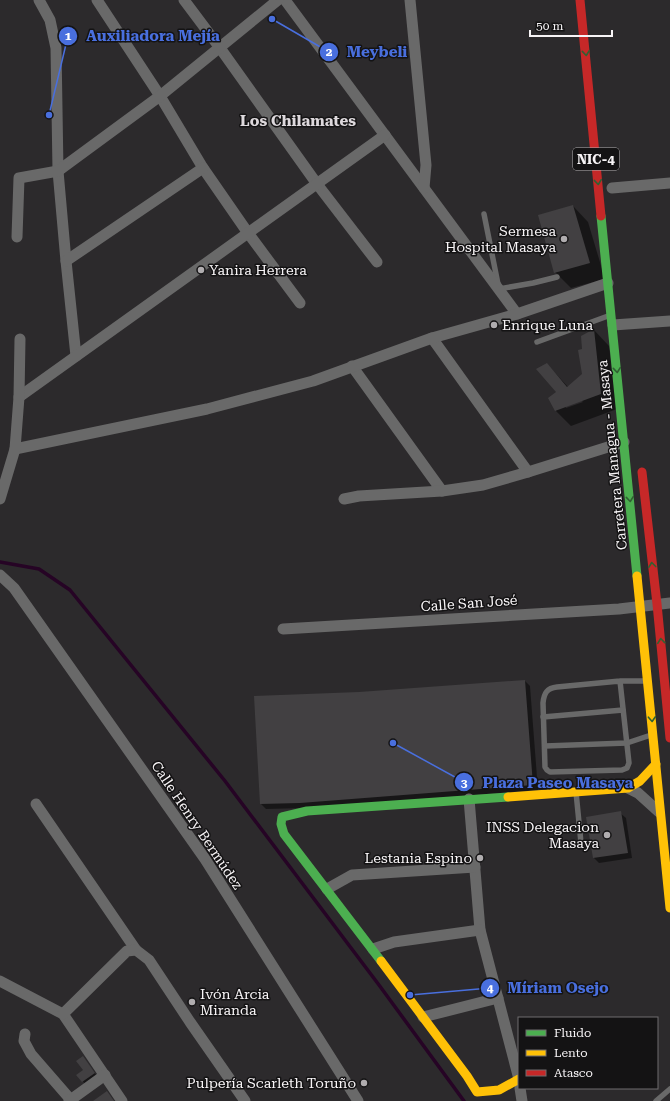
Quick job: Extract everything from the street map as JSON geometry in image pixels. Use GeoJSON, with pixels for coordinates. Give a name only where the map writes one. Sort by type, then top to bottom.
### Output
{"type":"FeatureCollection","features":[{"type":"Feature","properties":{"kind":"main road","name":"Carretera Managua - Masaya"},"geometry":{"type":"LineString","coordinates":[[580,0],[641,606],[656,680],[670,738]]}},
{"type":"Feature","properties":{"kind":"main road","name":"Carretera Managua - Masaya"},"geometry":{"type":"LineString","coordinates":[[641,465],[657,604],[656,680],[653,734],[670,908]]}},
{"type":"Feature","properties":{"kind":"main road"},"geometry":{"type":"LineString","coordinates":[[518,1079],[499,1090],[480,1097],[467,1076],[284,834],[281,824],[282,817],[307,811],[628,788],[641,781],[656,764]]}},
{"type":"Feature","properties":{"kind":"street"},"geometry":{"type":"LineString","coordinates":[[39,0],[50,20],[56,48],[58,171],[76,356]]}},
{"type":"Feature","properties":{"kind":"street"},"geometry":{"type":"LineString","coordinates":[[98,0],[160,96],[203,168],[248,233],[300,303]]}},
{"type":"Feature","properties":{"kind":"street"},"geometry":{"type":"LineString","coordinates":[[184,0],[317,184],[378,262]]}},
{"type":"Feature","properties":{"kind":"street"},"geometry":{"type":"LineString","coordinates":[[17,236],[19,178],[58,171],[160,96],[278,0]]}},
{"type":"Feature","properties":{"kind":"street"},"geometry":{"type":"LineString","coordinates":[[285,0],[517,314]]}},
{"type":"Feature","properties":{"kind":"street"},"geometry":{"type":"LineString","coordinates":[[410,0],[426,165],[424,188]]}},
{"type":"Feature","properties":{"kind":"street"},"geometry":{"type":"LineString","coordinates":[[19,397],[385,135]]}},
{"type":"Feature","properties":{"kind":"street"},"geometry":{"type":"LineString","coordinates":[[66,261],[203,168]]}},
{"type":"Feature","properties":{"kind":"street"},"geometry":{"type":"LineString","coordinates":[[612,188],[670,184]]}},
{"type":"Feature","properties":{"kind":"street"},"geometry":{"type":"LineString","coordinates":[[15,449],[207,409],[313,381],[432,338],[517,314],[608,282]]}},
{"type":"Feature","properties":{"kind":"street"},"geometry":{"type":"LineString","coordinates":[[612,320],[626,324],[670,321]]}},
{"type":"Feature","properties":{"kind":"street"},"geometry":{"type":"LineString","coordinates":[[432,338],[528,472]]}},
{"type":"Feature","properties":{"kind":"street"},"geometry":{"type":"LineString","coordinates":[[0,499],[15,449],[19,397],[20,339]]}},
{"type":"Feature","properties":{"kind":"street"},"geometry":{"type":"LineString","coordinates":[[352,366],[442,491]]}},
{"type":"Feature","properties":{"kind":"street"},"geometry":{"type":"LineString","coordinates":[[344,499],[359,496],[442,491],[483,485],[624,442]]}},
{"type":"Feature","properties":{"kind":"street","name":"Calle Henry Bermúdez"},"geometry":{"type":"LineString","coordinates":[[0,575],[14,588],[205,859],[358,1101]]}},
{"type":"Feature","properties":{"kind":"street","name":"Calle San José"},"geometry":{"type":"LineString","coordinates":[[283,629],[619,609],[670,603]]}},
{"type":"Feature","properties":{"kind":"street"},"geometry":{"type":"LineString","coordinates":[[628,788],[638,793],[661,814]]}},
{"type":"Feature","properties":{"kind":"street"},"geometry":{"type":"LineString","coordinates":[[469,799],[480,930],[518,1074]]}},
{"type":"Feature","properties":{"kind":"street"},"geometry":{"type":"LineString","coordinates":[[36,804],[136,950],[149,960],[245,1101]]}},
{"type":"Feature","properties":{"kind":"street"},"geometry":{"type":"LineString","coordinates":[[327,889],[352,875],[475,867]]}},
{"type":"Feature","properties":{"kind":"street"},"geometry":{"type":"LineString","coordinates":[[373,950],[394,942],[480,930]]}},
{"type":"Feature","properties":{"kind":"street"},"geometry":{"type":"LineString","coordinates":[[63,1014],[127,951],[136,950]]}},
{"type":"Feature","properties":{"kind":"street"},"geometry":{"type":"LineString","coordinates":[[0,981],[63,1014],[122,1101]]}},
{"type":"Feature","properties":{"kind":"street"},"geometry":{"type":"LineString","coordinates":[[423,1017],[498,998]]}},
{"type":"Feature","properties":{"kind":"street"},"geometry":{"type":"LineString","coordinates":[[25,1034],[24,1041],[31,1054],[70,1101],[105,1076]]}},
{"type":"Feature","properties":{"kind":"street"},"geometry":{"type":"LineString","coordinates":[[520,1089],[522,1101]]}},
{"type":"Feature","properties":{"kind":"lane"},"geometry":{"type":"LineString","coordinates":[[484,214],[499,289],[557,277]]}},
{"type":"Feature","properties":{"kind":"lane"},"geometry":{"type":"LineString","coordinates":[[537,342],[612,320]]}},
{"type":"Feature","properties":{"kind":"lane"},"geometry":{"type":"LineString","coordinates":[[620,681],[629,763],[627,768],[622,770],[550,772],[545,767],[543,696],[546,690],[551,688],[620,681],[656,680]]}},
{"type":"Feature","properties":{"kind":"lane"},"geometry":{"type":"LineString","coordinates":[[543,717],[623,710]]}},
{"type":"Feature","properties":{"kind":"lane"},"geometry":{"type":"LineString","coordinates":[[545,746],[627,743],[653,734]]}},
{"type":"Feature","properties":{"kind":"lane"},"geometry":{"type":"LineString","coordinates":[[576,792],[581,843]]}},
{"type":"Feature","properties":{"kind":"lane"},"geometry":{"type":"LineString","coordinates":[[656,1101],[670,1089]]}},
{"type":"Feature","properties":{"kind":"building","name":"Sermesa Hospital Masaya"},"geometry":{"type":"Polygon","coordinates":[[[573,205],[590,263],[554,273],[538,215],[573,205]]]}},
{"type":"Feature","properties":{"kind":"building"},"geometry":{"type":"Polygon","coordinates":[[[594,329],[601,394],[555,411],[548,398],[556,392],[536,369],[547,363],[567,387],[582,374],[578,350],[582,349],[581,336],[594,329]]]}},
{"type":"Feature","properties":{"kind":"building"},"geometry":{"type":"Polygon","coordinates":[[[525,680],[533,785],[300,803],[260,804],[254,696],[359,692],[525,680]]]}},
{"type":"Feature","properties":{"kind":"building","name":"INSS Delegacion Masaya"},"geometry":{"type":"Polygon","coordinates":[[[621,811],[628,853],[593,858],[586,817],[621,811]]]}},
{"type":"Feature","properties":{"kind":"building"},"geometry":{"type":"Polygon","coordinates":[[[83,1056],[95,1073],[82,1082],[76,1075],[83,1070],[76,1061],[83,1056]]]}},
{"type":"Feature","properties":{"kind":"building"},"geometry":{"type":"Polygon","coordinates":[[[107,1091],[114,1101],[93,1101],[107,1091]]]}},
{"type":"Feature","properties":{"kind":"waterway"},"geometry":{"type":"LineString","coordinates":[[0,562],[39,569],[70,590],[225,781],[379,985],[464,1101]]}},
{"type":"Feature","properties":{"kind":"traffic: fast"},"geometry":{"type":"LineString","coordinates":[[601,216],[637,576]]}},
{"type":"Feature","properties":{"kind":"traffic: fast"},"geometry":{"type":"LineString","coordinates":[[381,961],[284,834],[281,824],[282,817],[307,811],[508,797]]}},
{"type":"Feature","properties":{"kind":"traffic: slow"},"geometry":{"type":"LineString","coordinates":[[637,576],[670,908]]}},
{"type":"Feature","properties":{"kind":"traffic: slow"},"geometry":{"type":"LineString","coordinates":[[508,797],[628,788],[640,781],[656,764]]}},
{"type":"Feature","properties":{"kind":"traffic: slow"},"geometry":{"type":"LineString","coordinates":[[381,961],[467,1076],[477,1092],[499,1090],[518,1080]]}},
{"type":"Feature","properties":{"kind":"traffic: jam"},"geometry":{"type":"LineString","coordinates":[[580,0],[601,216]]}},
{"type":"Feature","properties":{"kind":"traffic: jam"},"geometry":{"type":"LineString","coordinates":[[642,472],[670,738]]}},
{"type":"Feature","properties":{"kind":"place","name":"Meybeli"},"geometry":{"type":"Point","coordinates":[272,19]}},
{"type":"Feature","properties":{"kind":"place","name":"Auxiliadora Mejía"},"geometry":{"type":"Point","coordinates":[49,115]}},
{"type":"Feature","properties":{"kind":"place","name":"Sermesa Hospital Masaya"},"geometry":{"type":"Point","coordinates":[564,239]}},
{"type":"Feature","properties":{"kind":"place","name":"Yanira Herrera"},"geometry":{"type":"Point","coordinates":[201,270]}},
{"type":"Feature","properties":{"kind":"place","name":"Enrique Luna"},"geometry":{"type":"Point","coordinates":[494,325]}},
{"type":"Feature","properties":{"kind":"place","name":"Plaza Paseo Masaya"},"geometry":{"type":"Point","coordinates":[393,743]}},
{"type":"Feature","properties":{"kind":"place","name":"INSS Delegacion Masaya"},"geometry":{"type":"Point","coordinates":[607,835]}},
{"type":"Feature","properties":{"kind":"place","name":"Lestania Espino"},"geometry":{"type":"Point","coordinates":[480,858]}},
{"type":"Feature","properties":{"kind":"place","name":"Míriam Osejo"},"geometry":{"type":"Point","coordinates":[410,995]}},
{"type":"Feature","properties":{"kind":"place","name":"Ivón Arcia Miranda"},"geometry":{"type":"Point","coordinates":[192,1002]}},
{"type":"Feature","properties":{"kind":"place","name":"Pulpería Scarleth Toruño"},"geometry":{"type":"Point","coordinates":[364,1083]}},
{"type":"Feature","properties":{"kind":"district","name":"Los Chilamates"},"geometry":{"type":"Point","coordinates":[298,121]}}]}
